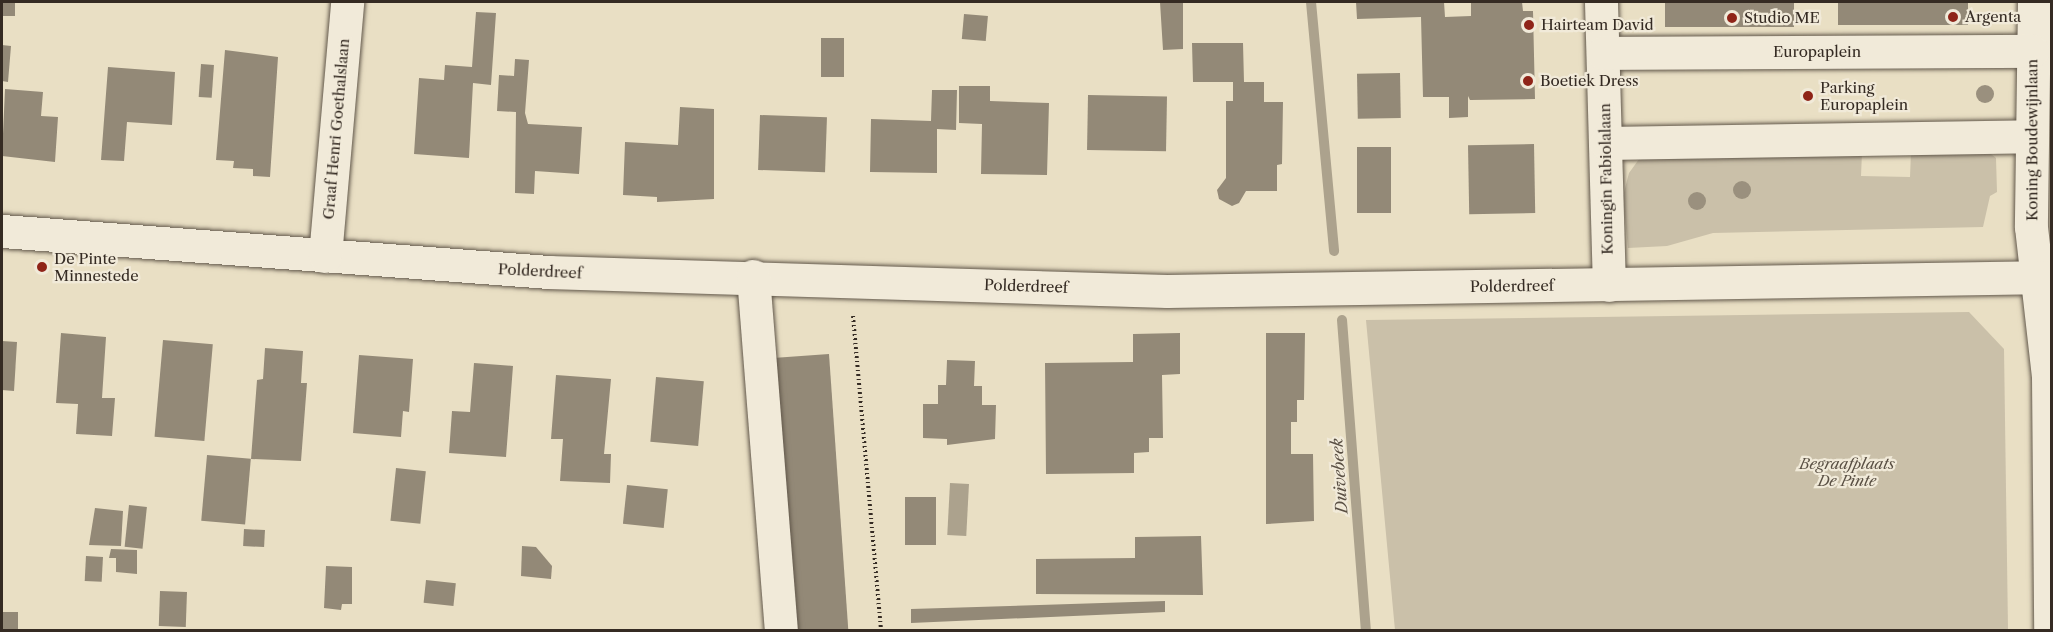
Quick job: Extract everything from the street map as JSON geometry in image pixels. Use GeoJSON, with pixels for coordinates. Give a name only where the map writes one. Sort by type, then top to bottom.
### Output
{"type":"FeatureCollection","features":[{"type":"Feature","properties":{"kind":"street","name":"Graaf Henri Goethalslaan"},"geometry":{"type":"LineString","coordinates":[[325,256],[347,2]]}},
{"type":"Feature","properties":{"kind":"street","name":"Koningin Fabiolalaan"},"geometry":{"type":"LineString","coordinates":[[1601,2],[1609,285]]}},
{"type":"Feature","properties":{"kind":"street","name":"Koning Boudewijnlaan"},"geometry":{"type":"LineString","coordinates":[[2034,2],[2031,227],[2044,277],[2048,376],[2050,630]]}},
{"type":"Feature","properties":{"kind":"street","name":"Europaplein"},"geometry":{"type":"LineString","coordinates":[[1603,53],[2032,51]]}},
{"type":"Feature","properties":{"kind":"street"},"geometry":{"type":"LineString","coordinates":[[1606,143],[2031,136]]}},
{"type":"Feature","properties":{"kind":"street","name":"Polderdreef"},"geometry":{"type":"LineString","coordinates":[[2,231],[548,272],[753,276],[1167,291],[2044,277]]}},
{"type":"Feature","properties":{"kind":"street"},"geometry":{"type":"LineString","coordinates":[[753,276],[781,630]]}},
{"type":"Feature","properties":{"kind":"path"},"geometry":{"type":"LineString","coordinates":[[850,280],[881,630]]}},
{"type":"Feature","properties":{"kind":"green space"},"geometry":{"type":"Polygon","coordinates":[[[1986,150],[1996,158],[1997,192],[1990,196],[1983,227],[1713,233],[1667,246],[1628,248],[1623,196],[1629,173],[1642,155],[1862,153],[1861,176],[1910,177],[1911,152],[1986,150]]]}},
{"type":"Feature","properties":{"kind":"green space","name":"Begraafplaats De Pinte"},"geometry":{"type":"Polygon","coordinates":[[[1969,312],[2004,349],[2008,630],[1395,630],[1366,320],[1969,312]]]}},
{"type":"Feature","properties":{"kind":"shaded area"},"geometry":{"type":"Polygon","coordinates":[[[950,483],[969,484],[966,536],[947,535],[950,483]]]}},
{"type":"Feature","properties":{"kind":"building"},"geometry":{"type":"Polygon","coordinates":[[[2,2],[15,2],[15,16],[2,16],[2,2]]]}},
{"type":"Feature","properties":{"kind":"building"},"geometry":{"type":"Polygon","coordinates":[[[1160,2],[1183,2],[1183,49],[1163,50],[1160,2]]]}},
{"type":"Feature","properties":{"kind":"building"},"geometry":{"type":"Polygon","coordinates":[[[1356,2],[1444,2],[1445,17],[1471,16],[1471,2],[1522,2],[1523,11],[1533,11],[1535,99],[1470,100],[1468,96],[1468,117],[1449,118],[1449,97],[1423,97],[1421,17],[1357,19],[1356,2]]]}},
{"type":"Feature","properties":{"kind":"building"},"geometry":{"type":"Polygon","coordinates":[[[1665,2],[1794,2],[1794,27],[1665,27],[1665,2]]]}},
{"type":"Feature","properties":{"kind":"building"},"geometry":{"type":"Polygon","coordinates":[[[1838,2],[1968,2],[1968,25],[1838,25],[1838,2]]]}},
{"type":"Feature","properties":{"kind":"building"},"geometry":{"type":"Polygon","coordinates":[[[476,12],[496,13],[491,85],[473,83],[469,158],[414,154],[419,78],[444,80],[445,65],[472,67],[476,12]]]}},
{"type":"Feature","properties":{"kind":"building"},"geometry":{"type":"Polygon","coordinates":[[[964,14],[988,16],[986,41],[962,39],[964,14]]]}},
{"type":"Feature","properties":{"kind":"building"},"geometry":{"type":"Polygon","coordinates":[[[821,38],[844,38],[844,77],[821,77],[821,38]]]}},
{"type":"Feature","properties":{"kind":"building"},"geometry":{"type":"Polygon","coordinates":[[[1192,43],[1243,43],[1244,82],[1264,82],[1264,102],[1283,102],[1282,164],[1277,165],[1277,191],[1246,191],[1239,203],[1232,206],[1219,199],[1217,190],[1226,178],[1226,101],[1233,101],[1233,82],[1193,82],[1192,43]]]}},
{"type":"Feature","properties":{"kind":"building"},"geometry":{"type":"Polygon","coordinates":[[[2,45],[11,46],[8,82],[2,81],[2,45]]]}},
{"type":"Feature","properties":{"kind":"building"},"geometry":{"type":"Polygon","coordinates":[[[225,50],[278,57],[270,177],[253,176],[253,169],[233,168],[234,161],[216,160],[225,50]]]}},
{"type":"Feature","properties":{"kind":"building"},"geometry":{"type":"Polygon","coordinates":[[[515,59],[529,60],[525,113],[528,124],[582,127],[579,174],[535,171],[534,194],[515,193],[516,112],[497,111],[499,75],[514,76],[515,59]]]}},
{"type":"Feature","properties":{"kind":"building"},"geometry":{"type":"Polygon","coordinates":[[[201,64],[214,65],[212,98],[199,97],[201,64]]]}},
{"type":"Feature","properties":{"kind":"building"},"geometry":{"type":"Polygon","coordinates":[[[108,67],[175,72],[172,125],[127,122],[124,161],[101,160],[108,67]]]}},
{"type":"Feature","properties":{"kind":"building"},"geometry":{"type":"Polygon","coordinates":[[[1400,73],[1401,118],[1358,119],[1357,74],[1400,73]]]}},
{"type":"Feature","properties":{"kind":"building"},"geometry":{"type":"Polygon","coordinates":[[[959,86],[990,86],[990,101],[1049,103],[1047,175],[981,174],[982,124],[959,123],[959,86]]]}},
{"type":"Feature","properties":{"kind":"building"},"geometry":{"type":"Polygon","coordinates":[[[5,89],[43,92],[41,116],[58,117],[55,162],[2,156],[5,89]]]}},
{"type":"Feature","properties":{"kind":"building"},"geometry":{"type":"Polygon","coordinates":[[[932,90],[957,90],[956,130],[937,129],[937,173],[870,172],[871,119],[931,121],[932,90]]]}},
{"type":"Feature","properties":{"kind":"building"},"geometry":{"type":"Polygon","coordinates":[[[1088,95],[1167,96],[1166,151],[1087,150],[1088,95]]]}},
{"type":"Feature","properties":{"kind":"building"},"geometry":{"type":"Polygon","coordinates":[[[680,107],[714,109],[714,199],[657,202],[657,197],[623,195],[625,142],[678,145],[680,107]]]}},
{"type":"Feature","properties":{"kind":"building"},"geometry":{"type":"Polygon","coordinates":[[[760,115],[827,117],[825,172],[758,170],[760,115]]]}},
{"type":"Feature","properties":{"kind":"building"},"geometry":{"type":"Polygon","coordinates":[[[1534,144],[1535,213],[1469,214],[1468,145],[1534,144]]]}},
{"type":"Feature","properties":{"kind":"building"},"geometry":{"type":"Polygon","coordinates":[[[1357,147],[1391,147],[1391,213],[1357,213],[1357,147]]]}},
{"type":"Feature","properties":{"kind":"building"},"geometry":{"type":"Polygon","coordinates":[[[61,333],[106,337],[102,398],[115,398],[112,436],[76,434],[78,404],[56,403],[61,333]]]}},
{"type":"Feature","properties":{"kind":"building"},"geometry":{"type":"Polygon","coordinates":[[[1180,333],[1180,374],[1162,375],[1163,438],[1149,438],[1149,452],[1134,453],[1134,473],[1046,474],[1045,363],[1133,362],[1133,334],[1180,333]]]}},
{"type":"Feature","properties":{"kind":"building"},"geometry":{"type":"Polygon","coordinates":[[[1266,333],[1305,333],[1304,400],[1297,400],[1297,422],[1291,422],[1291,454],[1313,454],[1314,521],[1266,524],[1266,333]]]}},
{"type":"Feature","properties":{"kind":"building"},"geometry":{"type":"Polygon","coordinates":[[[163,340],[213,344],[204,441],[155,437],[163,340]]]}},
{"type":"Feature","properties":{"kind":"building"},"geometry":{"type":"Polygon","coordinates":[[[2,341],[17,342],[14,391],[2,390],[2,341]]]}},
{"type":"Feature","properties":{"kind":"building"},"geometry":{"type":"Polygon","coordinates":[[[265,348],[303,351],[301,383],[307,383],[301,461],[251,459],[257,380],[263,379],[265,348]]]}},
{"type":"Feature","properties":{"kind":"building"},"geometry":{"type":"Polygon","coordinates":[[[829,354],[848,630],[792,630],[773,358],[829,354]]]}},
{"type":"Feature","properties":{"kind":"building"},"geometry":{"type":"Polygon","coordinates":[[[359,355],[413,359],[409,412],[403,411],[401,437],[353,433],[359,355]]]}},
{"type":"Feature","properties":{"kind":"building"},"geometry":{"type":"Polygon","coordinates":[[[947,360],[975,361],[974,386],[982,386],[982,405],[996,405],[995,439],[947,445],[947,439],[923,438],[923,404],[938,404],[938,385],[946,385],[947,360]]]}},
{"type":"Feature","properties":{"kind":"building"},"geometry":{"type":"Polygon","coordinates":[[[474,363],[513,366],[506,457],[449,453],[452,411],[470,412],[474,363]]]}},
{"type":"Feature","properties":{"kind":"building"},"geometry":{"type":"Polygon","coordinates":[[[556,375],[611,379],[604,454],[611,454],[610,483],[560,481],[563,439],[551,439],[556,375]]]}},
{"type":"Feature","properties":{"kind":"building"},"geometry":{"type":"Polygon","coordinates":[[[656,377],[704,381],[698,446],[650,442],[656,377]]]}},
{"type":"Feature","properties":{"kind":"building"},"geometry":{"type":"Polygon","coordinates":[[[207,455],[251,459],[245,525],[201,521],[207,455]]]}},
{"type":"Feature","properties":{"kind":"building"},"geometry":{"type":"Polygon","coordinates":[[[396,468],[426,471],[420,524],[390,521],[396,468]]]}},
{"type":"Feature","properties":{"kind":"building"},"geometry":{"type":"Polygon","coordinates":[[[627,485],[668,489],[664,528],[623,524],[627,485]]]}},
{"type":"Feature","properties":{"kind":"building"},"geometry":{"type":"Polygon","coordinates":[[[905,497],[936,497],[936,545],[905,545],[905,497]]]}},
{"type":"Feature","properties":{"kind":"building"},"geometry":{"type":"Polygon","coordinates":[[[129,505],[147,507],[143,549],[125,547],[129,505]]]}},
{"type":"Feature","properties":{"kind":"building"},"geometry":{"type":"Polygon","coordinates":[[[95,508],[123,511],[121,546],[89,545],[95,508]]]}},
{"type":"Feature","properties":{"kind":"building"},"geometry":{"type":"Polygon","coordinates":[[[244,529],[265,530],[264,547],[243,546],[244,529]]]}},
{"type":"Feature","properties":{"kind":"building"},"geometry":{"type":"Polygon","coordinates":[[[1201,536],[1203,595],[1036,594],[1036,559],[1135,558],[1135,537],[1201,536]]]}},
{"type":"Feature","properties":{"kind":"building"},"geometry":{"type":"Polygon","coordinates":[[[522,546],[536,547],[552,566],[551,579],[521,576],[522,546]]]}},
{"type":"Feature","properties":{"kind":"building"},"geometry":{"type":"Polygon","coordinates":[[[111,549],[137,550],[137,574],[116,572],[116,558],[109,558],[111,549]]]}},
{"type":"Feature","properties":{"kind":"building"},"geometry":{"type":"Polygon","coordinates":[[[86,556],[103,557],[102,582],[85,581],[86,556]]]}},
{"type":"Feature","properties":{"kind":"building"},"geometry":{"type":"Polygon","coordinates":[[[326,566],[352,567],[352,604],[342,604],[341,610],[324,608],[326,566]]]}},
{"type":"Feature","properties":{"kind":"building"},"geometry":{"type":"Polygon","coordinates":[[[426,580],[456,583],[453,606],[424,603],[426,580]]]}},
{"type":"Feature","properties":{"kind":"building"},"geometry":{"type":"Polygon","coordinates":[[[160,591],[187,592],[186,627],[159,626],[160,591]]]}},
{"type":"Feature","properties":{"kind":"building"},"geometry":{"type":"Polygon","coordinates":[[[1165,601],[1165,612],[911,623],[911,609],[1165,601]]]}},
{"type":"Feature","properties":{"kind":"building"},"geometry":{"type":"Polygon","coordinates":[[[2,612],[18,612],[18,630],[2,630],[2,612]]]}},
{"type":"Feature","properties":{"kind":"waterway","name":"Duivebeek"},"geometry":{"type":"LineString","coordinates":[[1311,2],[1334,251]]}},
{"type":"Feature","properties":{"kind":"waterway","name":"Duivebeek"},"geometry":{"type":"LineString","coordinates":[[1342,320],[1366,630]]}},
{"type":"Feature","properties":{"kind":"place","name":"Argenta"},"geometry":{"type":"Point","coordinates":[1953,17]}},
{"type":"Feature","properties":{"kind":"place","name":"Studio ME"},"geometry":{"type":"Point","coordinates":[1732,18]}},
{"type":"Feature","properties":{"kind":"place","name":"Hairteam David"},"geometry":{"type":"Point","coordinates":[1529,25]}},
{"type":"Feature","properties":{"kind":"place","name":"Boetiek Dress"},"geometry":{"type":"Point","coordinates":[1528,81]}},
{"type":"Feature","properties":{"kind":"place","name":"Parking Europaplein"},"geometry":{"type":"Point","coordinates":[1808,96]}},
{"type":"Feature","properties":{"kind":"place","name":"De Pinte Minnestede"},"geometry":{"type":"Point","coordinates":[42,267]}}]}
